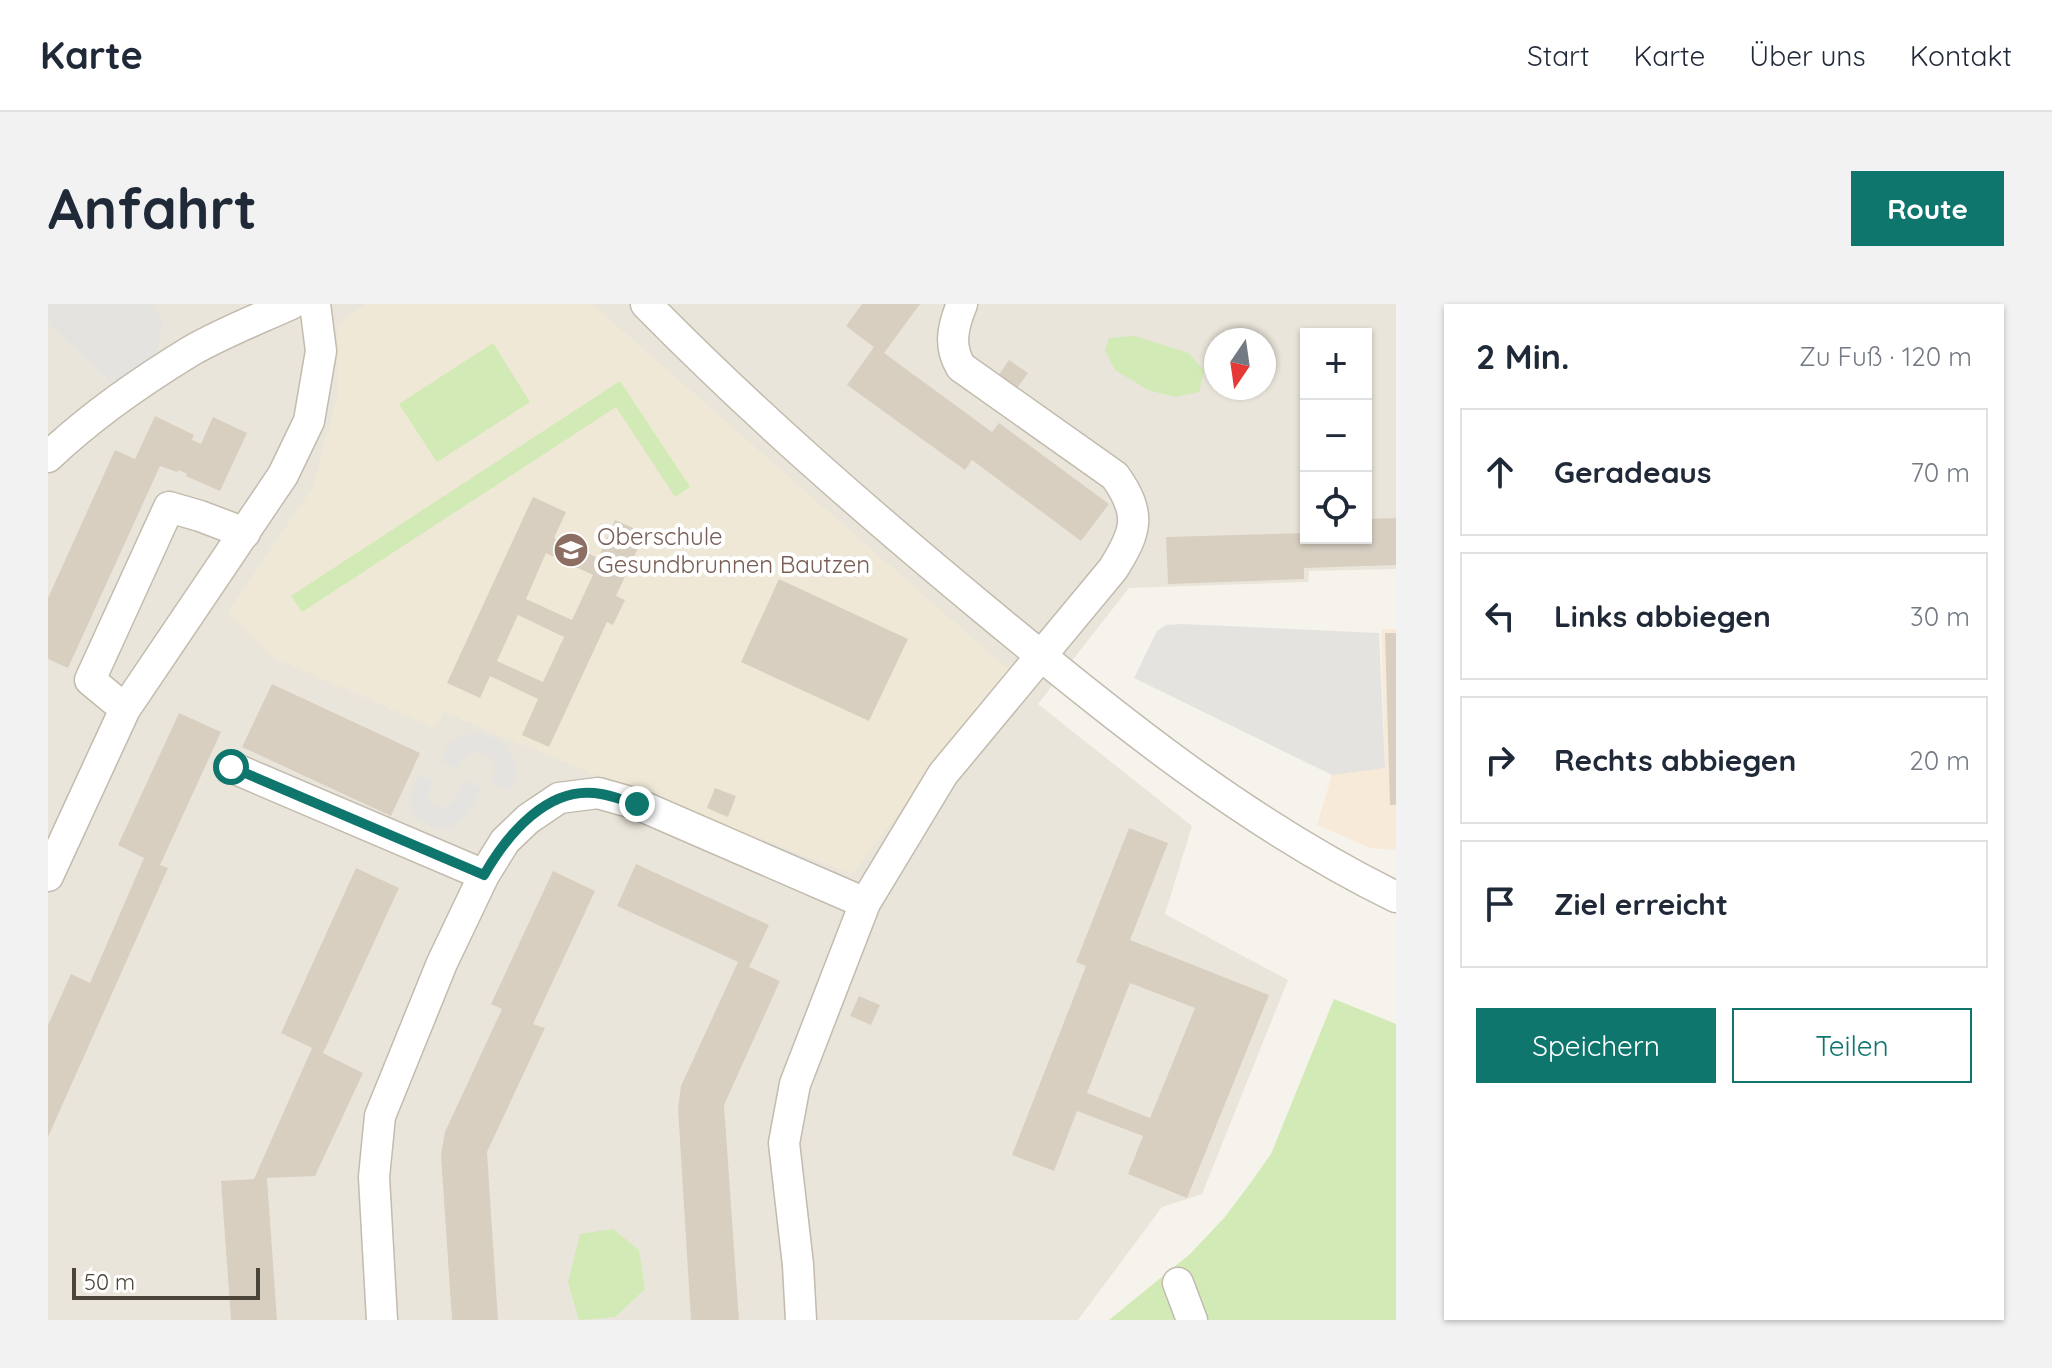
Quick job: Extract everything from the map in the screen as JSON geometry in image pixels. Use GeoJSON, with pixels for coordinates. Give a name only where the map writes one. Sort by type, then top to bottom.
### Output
{"type":"FeatureCollection","features":[{"type":"Feature","properties":{"kind":"street"},"geometry":{"type":"LineString","coordinates":[[48,457],[73,433],[192,350],[291,304]]}},
{"type":"Feature","properties":{"kind":"street"},"geometry":{"type":"LineString","coordinates":[[48,876],[125,709],[283,475],[309,421],[321,351],[315,304]]}},
{"type":"Feature","properties":{"kind":"street"},"geometry":{"type":"LineString","coordinates":[[646,304],[780,436],[1042,657],[1261,822],[1342,870],[1396,897]]}},
{"type":"Feature","properties":{"kind":"street"},"geometry":{"type":"LineString","coordinates":[[801,1320],[784,1143],[795,1084],[865,903],[943,774],[1113,569],[1130,539],[1135,515],[1128,495],[1115,476],[961,367],[954,356],[951,341],[962,304]]}},
{"type":"Feature","properties":{"kind":"street"},"geometry":{"type":"LineString","coordinates":[[125,709],[90,680],[169,507],[245,533]]}},
{"type":"Feature","properties":{"kind":"street"},"geometry":{"type":"LineString","coordinates":[[231,767],[484,875]]}},
{"type":"Feature","properties":{"kind":"street"},"geometry":{"type":"LineString","coordinates":[[382,1320],[374,1177],[380,1116],[442,963],[484,875],[505,841],[548,803],[579,794],[598,793],[637,804],[865,903]]}},
{"type":"Feature","properties":{"kind":"street"},"geometry":{"type":"LineString","coordinates":[[1178,1283],[1192,1320]]}},
{"type":"Feature","properties":{"kind":"shaded area"},"geometry":{"type":"Polygon","coordinates":[[[48,304],[1396,304],[1396,569],[1309,571],[1308,582],[1129,588],[1038,704],[1192,826],[1165,914],[1288,980],[1202,1194],[1162,1207],[1078,1320],[48,1320],[48,304]]]}},
{"type":"Feature","properties":{"kind":"shaded area"},"geometry":{"type":"Polygon","coordinates":[[[48,304],[151,304],[163,322],[156,357],[113,385],[48,323],[48,304]]]}},
{"type":"Feature","properties":{"kind":"shaded area","name":"Oberschule Gesundbrunnen Bautzen"},"geometry":{"type":"Polygon","coordinates":[[[366,304],[592,304],[1009,670],[852,874],[598,776],[444,712],[434,728],[271,656],[228,612],[313,487],[338,394],[338,324],[366,304]]]}},
{"type":"Feature","properties":{"kind":"shaded area"},"geometry":{"type":"Polygon","coordinates":[[[1166,625],[1379,633],[1385,768],[1332,775],[1134,678],[1157,631],[1166,625]]]}},
{"type":"Feature","properties":{"kind":"shaded area"},"geometry":{"type":"Polygon","coordinates":[[[1381,629],[1396,629],[1396,850],[1370,848],[1317,825],[1332,775],[1385,768],[1381,629]]]}},
{"type":"Feature","properties":{"kind":"shaded area"},"geometry":{"type":"Polygon","coordinates":[[[485,734],[505,745],[515,763],[515,778],[510,791],[491,783],[496,768],[490,757],[475,751],[463,759],[457,769],[441,761],[448,745],[463,735],[485,734]]]}},
{"type":"Feature","properties":{"kind":"shaded area"},"geometry":{"type":"Polygon","coordinates":[[[419,775],[433,781],[427,795],[432,805],[442,809],[453,802],[463,780],[481,788],[469,814],[449,828],[431,827],[414,816],[408,799],[419,775]]]}},
{"type":"Feature","properties":{"kind":"green space"},"geometry":{"type":"Polygon","coordinates":[[[1135,336],[1189,353],[1204,371],[1199,392],[1175,397],[1148,390],[1115,370],[1105,351],[1109,338],[1135,336]]]}},
{"type":"Feature","properties":{"kind":"green space"},"geometry":{"type":"Polygon","coordinates":[[[493,343],[530,402],[437,462],[399,404],[493,343]]]}},
{"type":"Feature","properties":{"kind":"green space"},"geometry":{"type":"Polygon","coordinates":[[[620,381],[690,487],[675,497],[616,407],[302,612],[291,596],[620,381]]]}},
{"type":"Feature","properties":{"kind":"green space"},"geometry":{"type":"Polygon","coordinates":[[[1334,999],[1396,1024],[1396,1320],[1109,1320],[1190,1254],[1224,1218],[1271,1154],[1334,999]]]}},
{"type":"Feature","properties":{"kind":"green space"},"geometry":{"type":"Polygon","coordinates":[[[613,1229],[639,1250],[645,1289],[615,1317],[579,1320],[568,1282],[580,1234],[613,1229]]]}},
{"type":"Feature","properties":{"kind":"building"},"geometry":{"type":"Polygon","coordinates":[[[862,304],[920,304],[884,353],[992,432],[999,423],[1109,504],[1081,541],[972,460],[965,470],[847,385],[874,347],[846,326],[862,304]]]}},
{"type":"Feature","properties":{"kind":"building"},"geometry":{"type":"Polygon","coordinates":[[[1009,360],[1028,373],[1015,391],[996,379],[1009,360]]]}},
{"type":"Feature","properties":{"kind":"building"},"geometry":{"type":"Polygon","coordinates":[[[155,416],[194,435],[192,440],[201,444],[213,417],[247,433],[220,491],[179,470],[160,466],[68,668],[48,659],[48,598],[115,450],[135,459],[155,416]]]}},
{"type":"Feature","properties":{"kind":"building"},"geometry":{"type":"Polygon","coordinates":[[[533,497],[566,512],[554,538],[598,558],[615,520],[645,533],[616,596],[625,600],[613,625],[607,622],[549,747],[522,735],[538,699],[490,676],[480,698],[447,683],[533,497]],[[546,553],[526,599],[572,620],[593,575],[546,553]],[[518,615],[497,661],[543,682],[564,637],[518,615]]]}},
{"type":"Feature","properties":{"kind":"building"},"geometry":{"type":"Polygon","coordinates":[[[1396,518],[1396,565],[1304,568],[1304,579],[1168,584],[1166,537],[1300,533],[1300,544],[1372,544],[1372,519],[1396,518]]]}},
{"type":"Feature","properties":{"kind":"building"},"geometry":{"type":"Polygon","coordinates":[[[779,579],[908,639],[869,721],[741,662],[779,579]]]}},
{"type":"Feature","properties":{"kind":"building"},"geometry":{"type":"Polygon","coordinates":[[[1385,633],[1396,633],[1396,805],[1390,805],[1385,633]]]}},
{"type":"Feature","properties":{"kind":"building"},"geometry":{"type":"Polygon","coordinates":[[[272,684],[420,753],[391,816],[242,747],[272,684]]]}},
{"type":"Feature","properties":{"kind":"building"},"geometry":{"type":"Polygon","coordinates":[[[179,713],[221,732],[160,865],[168,868],[48,1137],[48,1025],[71,974],[90,983],[144,858],[118,845],[179,713]]]}},
{"type":"Feature","properties":{"kind":"building"},"geometry":{"type":"Polygon","coordinates":[[[715,788],[736,796],[728,817],[707,808],[715,788]]]}},
{"type":"Feature","properties":{"kind":"building"},"geometry":{"type":"Polygon","coordinates":[[[1129,828],[1168,843],[1130,940],[1269,995],[1187,1198],[1128,1174],[1143,1136],[1077,1111],[1054,1171],[1012,1155],[1086,966],[1076,962],[1129,828]],[[1130,983],[1087,1093],[1150,1118],[1195,1008],[1130,983]]]}},
{"type":"Feature","properties":{"kind":"building"},"geometry":{"type":"Polygon","coordinates":[[[636,864],[769,925],[749,967],[780,981],[724,1105],[739,1320],[691,1320],[678,1108],[681,1086],[738,962],[617,906],[636,864]]]}},
{"type":"Feature","properties":{"kind":"building"},"geometry":{"type":"Polygon","coordinates":[[[356,868],[399,888],[323,1053],[363,1073],[315,1176],[267,1178],[277,1320],[231,1320],[221,1181],[254,1179],[312,1048],[281,1033],[356,868]]]}},
{"type":"Feature","properties":{"kind":"building"},"geometry":{"type":"Polygon","coordinates":[[[553,871],[595,891],[533,1024],[545,1028],[487,1152],[498,1320],[452,1320],[441,1155],[445,1132],[502,1009],[491,1004],[553,871]]]}},
{"type":"Feature","properties":{"kind":"building"},"geometry":{"type":"Polygon","coordinates":[[[859,996],[880,1005],[871,1025],[850,1016],[859,996]]]}},
{"type":"Feature","properties":{"kind":"place","name":"Oberschule Gesundbrunnen Bautzen"},"geometry":{"type":"Point","coordinates":[571,550]}},
{"type":"Feature","properties":{"kind":"route"},"geometry":{"type":"LineString","coordinates":[[231,767],[484,875],[505,841],[548,803],[559,798],[598,793],[637,804]]}}]}
